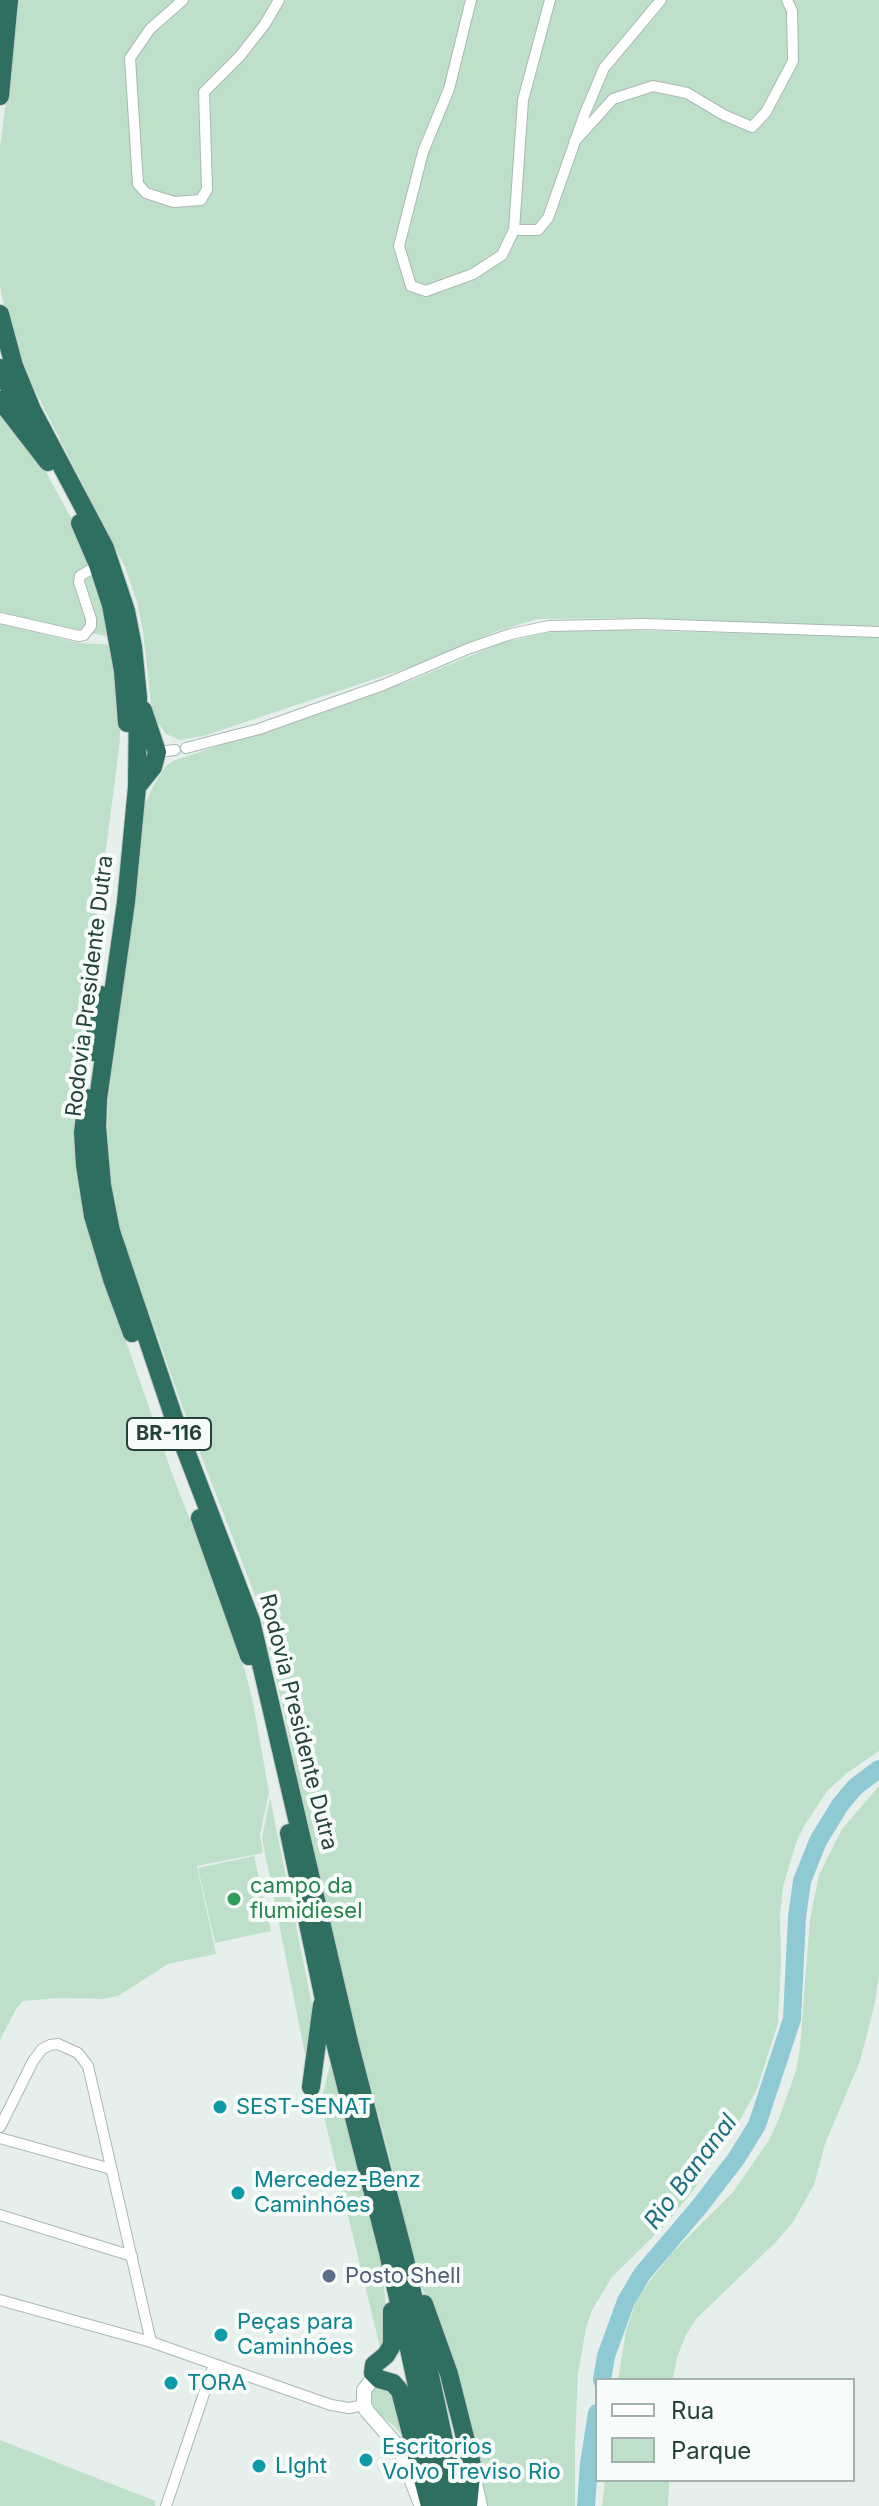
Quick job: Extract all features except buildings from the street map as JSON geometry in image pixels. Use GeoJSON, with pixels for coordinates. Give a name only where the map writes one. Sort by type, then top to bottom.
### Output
{"type":"FeatureCollection","features":[{"type":"Feature","properties":{"kind":"highway"},"geometry":{"type":"LineString","coordinates":[[0,96],[9,0]]}},
{"type":"Feature","properties":{"kind":"highway","name":"Rodovia Presidente Dutra"},"geometry":{"type":"LineString","coordinates":[[0,314],[14,366],[32,410],[100,537],[117,579],[126,611],[138,697],[137,787],[126,902],[98,1099],[102,1185],[111,1231],[179,1433],[251,1621],[396,2256],[458,2506]]}},
{"type":"Feature","properties":{"kind":"highway","name":"Rodovia Presidente Dutra"},"geometry":{"type":"LineString","coordinates":[[0,368],[23,419],[81,524],[98,565],[111,605],[123,671],[126,786],[119,861],[84,1119],[85,1165],[93,1216],[112,1279],[248,1654],[323,1995],[396,2256],[443,2506]]}},
{"type":"Feature","properties":{"kind":"highway"},"geometry":{"type":"LineString","coordinates":[[0,400],[48,462]]}},
{"type":"Feature","properties":{"kind":"highway"},"geometry":{"type":"LineString","coordinates":[[137,787],[153,767],[173,750],[138,697]]}},
{"type":"Feature","properties":{"kind":"highway"},"geometry":{"type":"LineString","coordinates":[[311,2087],[323,1995]]}},
{"type":"Feature","properties":{"kind":"highway"},"geometry":{"type":"LineString","coordinates":[[396,2256],[392,2342],[386,2355],[374,2365],[375,2376],[391,2381],[400,2391],[430,2506]]}},
{"type":"Feature","properties":{"kind":"highway"},"geometry":{"type":"LineString","coordinates":[[396,2256],[449,2374],[472,2465],[468,2506]]}},
{"type":"Feature","properties":{"kind":"main road"},"geometry":{"type":"LineString","coordinates":[[375,2376],[364,2390],[364,2405],[400,2449],[422,2506]]}},
{"type":"Feature","properties":{"kind":"main road"},"geometry":{"type":"LineString","coordinates":[[472,2465],[480,2506]]}},
{"type":"Feature","properties":{"kind":"street"},"geometry":{"type":"LineString","coordinates":[[183,0],[150,29],[130,58],[138,184],[146,193],[174,202],[201,200],[207,189],[204,92],[240,56],[279,0]]}},
{"type":"Feature","properties":{"kind":"street"},"geometry":{"type":"LineString","coordinates":[[471,0],[449,89],[423,152],[399,246],[411,286],[426,291],[473,274],[502,255],[514,230],[523,100],[550,0]]}},
{"type":"Feature","properties":{"kind":"street"},"geometry":{"type":"LineString","coordinates":[[514,230],[538,230],[548,218],[604,68],[661,0]]}},
{"type":"Feature","properties":{"kind":"street"},"geometry":{"type":"LineString","coordinates":[[574,142],[613,99],[653,86],[687,93],[752,127],[766,112],[793,61],[792,11],[787,0]]}},
{"type":"Feature","properties":{"kind":"street"},"geometry":{"type":"LineString","coordinates":[[0,618],[84,635],[91,626],[91,619],[79,582],[80,576],[98,565]]}},
{"type":"Feature","properties":{"kind":"street"},"geometry":{"type":"LineString","coordinates":[[173,750],[259,729],[383,685],[494,639],[549,626],[645,624],[879,632]]}},
{"type":"Feature","properties":{"kind":"street"},"geometry":{"type":"LineString","coordinates":[[0,2127],[35,2056],[50,2045],[68,2047],[78,2053],[88,2066],[151,2342]]}},
{"type":"Feature","properties":{"kind":"street"},"geometry":{"type":"LineString","coordinates":[[0,2138],[111,2169]]}},
{"type":"Feature","properties":{"kind":"street"},"geometry":{"type":"LineString","coordinates":[[0,2215],[132,2256]]}},
{"type":"Feature","properties":{"kind":"street"},"geometry":{"type":"LineString","coordinates":[[0,2300],[151,2342],[331,2405],[349,2408],[364,2405]]}},
{"type":"Feature","properties":{"kind":"street"},"geometry":{"type":"LineString","coordinates":[[166,2506],[214,2364]]}},
{"type":"Feature","properties":{"kind":"green space"},"geometry":{"type":"Polygon","coordinates":[[[19,0],[879,0],[879,627],[639,618],[537,619],[492,633],[414,666],[203,736],[180,740],[166,734],[152,712],[143,631],[125,567],[22,365],[2,298],[0,147],[19,0]]]}},
{"type":"Feature","properties":{"kind":"green space"},"geometry":{"type":"Polygon","coordinates":[[[0,406],[39,459],[77,529],[89,556],[112,637],[0,613],[0,406]]]}},
{"type":"Feature","properties":{"kind":"green space"},"geometry":{"type":"Polygon","coordinates":[[[0,624],[80,643],[114,645],[121,720],[119,749],[82,1031],[75,1124],[113,1304],[174,1479],[235,1633],[253,1702],[269,1792],[260,1835],[263,1853],[197,1866],[216,1954],[168,1964],[118,1996],[23,2001],[0,2040],[0,624]]]}},
{"type":"Feature","properties":{"kind":"green space"},"geometry":{"type":"Polygon","coordinates":[[[583,629],[879,637],[879,1751],[827,1791],[796,1843],[783,1887],[780,1915],[778,2023],[757,2089],[692,2192],[663,2227],[612,2277],[592,2310],[578,2374],[575,2506],[484,2506],[438,2326],[420,2283],[384,2135],[341,1980],[258,1603],[185,1414],[119,1227],[107,1141],[108,1104],[144,807],[166,766],[173,761],[410,681],[501,643],[555,631],[583,629]]]}},
{"type":"Feature","properties":{"kind":"green space"},"geometry":{"type":"Polygon","coordinates":[[[879,1786],[879,1974],[874,2007],[860,2061],[825,2144],[814,2185],[793,2222],[775,2243],[696,2319],[677,2357],[673,2378],[618,2378],[626,2331],[638,2296],[671,2254],[733,2192],[769,2140],[778,2121],[796,2071],[800,2048],[810,1919],[819,1875],[842,1829],[879,1786]]]}},
{"type":"Feature","properties":{"kind":"green space"},"geometry":{"type":"Polygon","coordinates":[[[270,1798],[315,2019],[307,2064],[262,1838],[270,1798]]]}},
{"type":"Feature","properties":{"kind":"green space","name":"campo da flumidiesel"},"geometry":{"type":"Polygon","coordinates":[[[254,1856],[271,1931],[215,1943],[198,1868],[254,1856]]]}},
{"type":"Feature","properties":{"kind":"green space"},"geometry":{"type":"Polygon","coordinates":[[[331,2061],[382,2264],[388,2332],[381,2351],[323,2113],[322,2097],[331,2061]]]}},
{"type":"Feature","properties":{"kind":"green space"},"geometry":{"type":"Polygon","coordinates":[[[376,2385],[393,2387],[403,2436],[371,2410],[370,2393],[376,2385]]]}},
{"type":"Feature","properties":{"kind":"green space"},"geometry":{"type":"Polygon","coordinates":[[[0,2440],[155,2501],[155,2506],[0,2506],[0,2440]]]}},
{"type":"Feature","properties":{"kind":"green space"},"geometry":{"type":"Polygon","coordinates":[[[605,2482],[669,2482],[668,2506],[602,2506],[605,2482]]]}},
{"type":"Feature","properties":{"kind":"waterway","name":"Rio Bananal"},"geometry":{"type":"LineString","coordinates":[[602,2378],[606,2356],[626,2301],[642,2274],[699,2207],[736,2159],[757,2125],[792,2019],[802,1881],[818,1841],[840,1805],[855,1787],[879,1769]]}},
{"type":"Feature","properties":{"kind":"waterway","name":"Rio Bananal"},"geometry":{"type":"LineString","coordinates":[[586,2506],[595,2426]]}},
{"type":"Feature","properties":{"kind":"place","name":"campo da flumidiesel"},"geometry":{"type":"Point","coordinates":[234,1899]}},
{"type":"Feature","properties":{"kind":"place","name":"SEST-SENAT"},"geometry":{"type":"Point","coordinates":[220,2107]}},
{"type":"Feature","properties":{"kind":"place","name":"Mercedez-Benz Caminhões"},"geometry":{"type":"Point","coordinates":[238,2193]}},
{"type":"Feature","properties":{"kind":"place","name":"Posto Shell"},"geometry":{"type":"Point","coordinates":[329,2276]}},
{"type":"Feature","properties":{"kind":"place","name":"Peças para Caminhões"},"geometry":{"type":"Point","coordinates":[221,2335]}},
{"type":"Feature","properties":{"kind":"place","name":"TORA"},"geometry":{"type":"Point","coordinates":[171,2383]}},
{"type":"Feature","properties":{"kind":"place","name":"Escritorios Volvo Treviso Rio"},"geometry":{"type":"Point","coordinates":[366,2460]}},
{"type":"Feature","properties":{"kind":"place","name":"LIght"},"geometry":{"type":"Point","coordinates":[259,2466]}}]}
